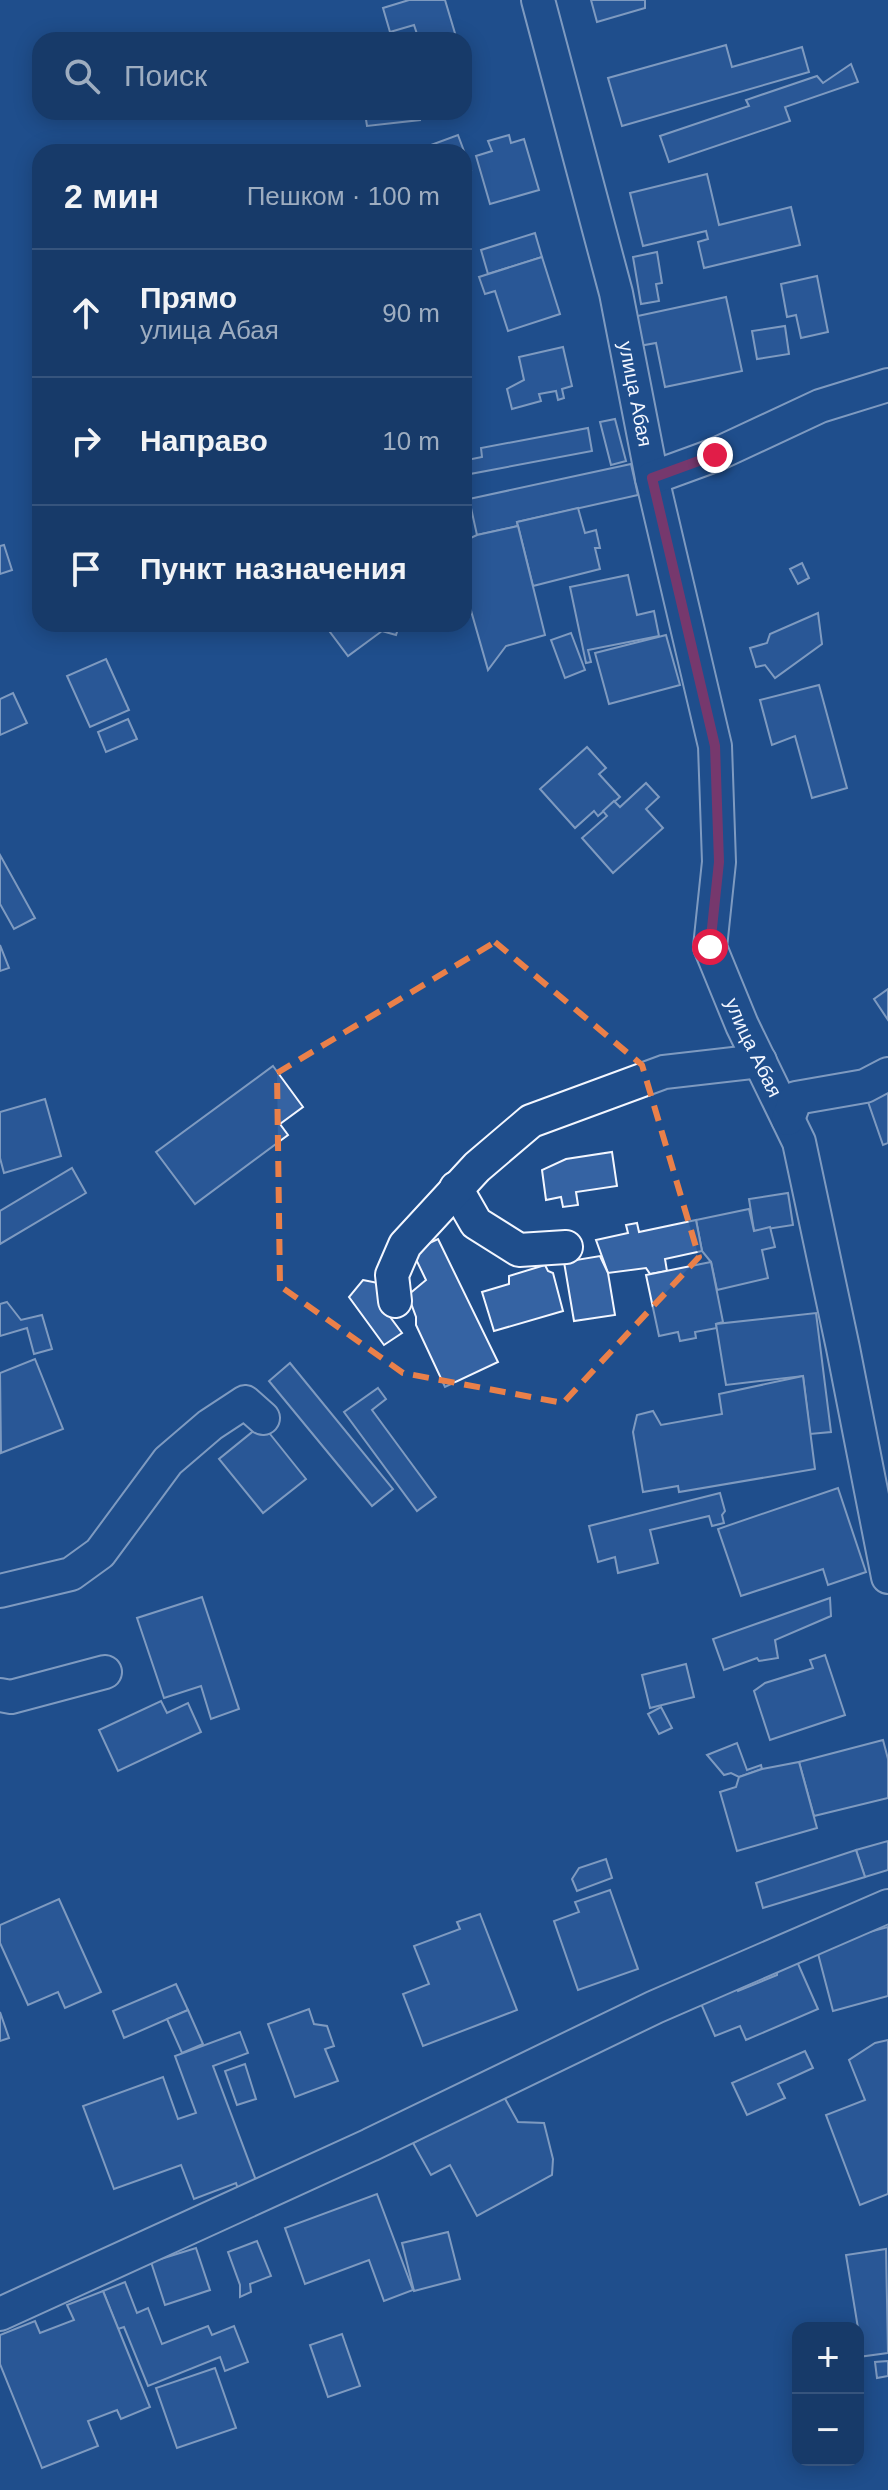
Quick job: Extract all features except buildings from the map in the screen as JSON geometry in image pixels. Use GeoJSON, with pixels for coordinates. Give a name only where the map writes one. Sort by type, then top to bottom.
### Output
{"type":"FeatureCollection","features":[{"type":"Feature","properties":{"kind":"street","name":"улица Абая"},"geometry":{"type":"LineString","coordinates":[[538,0],[616,293],[652,478],[715,746],[719,862],[710,947],[799,1142],[888,1577]]}},
{"type":"Feature","properties":{"kind":"street"},"geometry":{"type":"LineString","coordinates":[[652,478],[715,455],[820,406],[888,385]]}},
{"type":"Feature","properties":{"kind":"street"},"geometry":{"type":"LineString","coordinates":[[395,1301],[392,1275],[405,1245],[477,1167],[531,1121],[664,1072],[760,1061]]}},
{"type":"Feature","properties":{"kind":"street"},"geometry":{"type":"LineString","coordinates":[[788,1119],[796,1098],[865,1086],[888,1074]]}},
{"type":"Feature","properties":{"kind":"street"},"geometry":{"type":"LineString","coordinates":[[456,1188],[476,1223],[519,1250],[566,1247]]}},
{"type":"Feature","properties":{"kind":"street"},"geometry":{"type":"LineString","coordinates":[[0,1591],[71,1574],[100,1553],[168,1461],[210,1425],[245,1402],[263,1418]]}},
{"type":"Feature","properties":{"kind":"street"},"geometry":{"type":"LineString","coordinates":[[0,1695],[11,1697],[105,1672]]}},
{"type":"Feature","properties":{"kind":"street"},"geometry":{"type":"LineString","coordinates":[[0,2314],[370,2145],[655,2007],[888,1906]]}},
{"type":"Feature","properties":{"kind":"highlighted area"},"geometry":{"type":"Polygon","coordinates":[[[495,942],[642,1065],[699,1257],[563,1403],[403,1373],[280,1286],[277,1073],[495,942]]]}},
{"type":"Feature","properties":{"kind":"route"},"geometry":{"type":"LineString","coordinates":[[710,947],[719,862],[715,746],[652,478],[715,455]]}}]}
